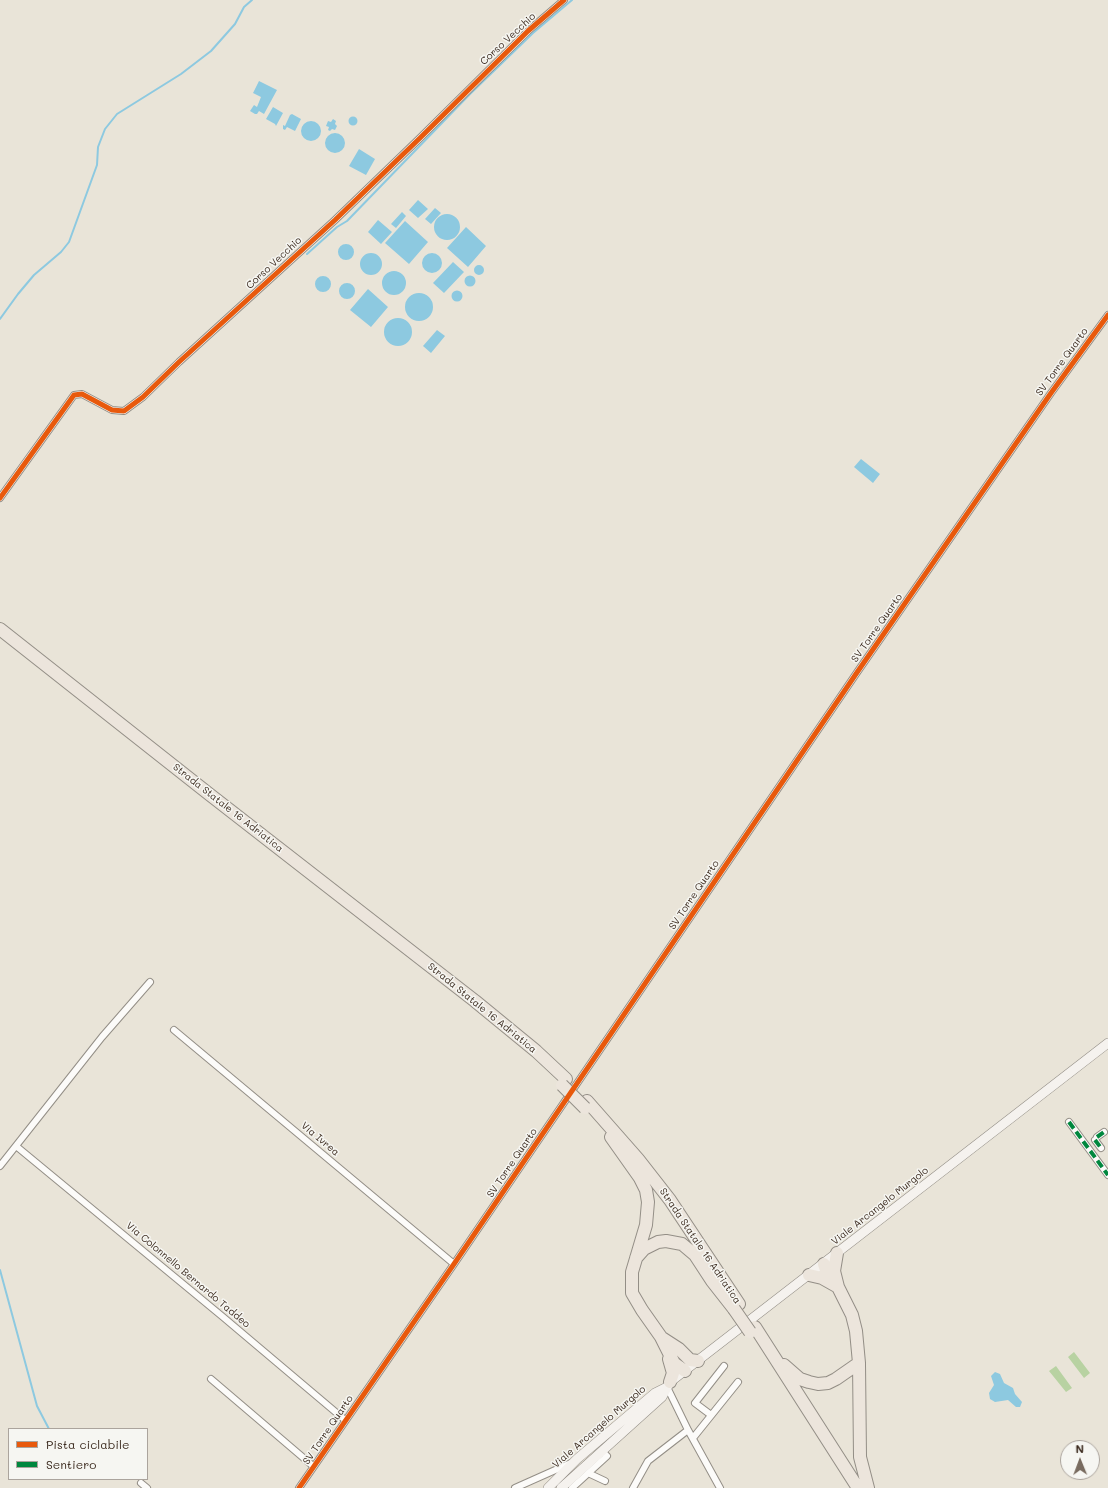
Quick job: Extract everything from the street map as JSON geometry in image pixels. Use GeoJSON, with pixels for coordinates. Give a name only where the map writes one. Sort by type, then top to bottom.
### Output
{"type":"FeatureCollection","features":[{"type":"Feature","properties":{"kind":"highway","name":"Strada Statale 16 Adriatica"},"geometry":{"type":"LineString","coordinates":[[0,629],[475,1001],[536,1051],[638,1159],[642,1173]]}},
{"type":"Feature","properties":{"kind":"highway","name":"Strada Statale 16 Adriatica"},"geometry":{"type":"LineString","coordinates":[[0,636],[474,1009],[564,1082]]}},
{"type":"Feature","properties":{"kind":"highway","name":"Strada Statale 16 Adriatica"},"geometry":{"type":"LineString","coordinates":[[586,1104],[667,1205],[754,1331],[858,1488]]}},
{"type":"Feature","properties":{"kind":"highway"},"geometry":{"type":"LineString","coordinates":[[651,1186],[646,1225],[634,1261],[632,1272],[632,1293],[661,1337],[674,1363],[685,1371]]}},
{"type":"Feature","properties":{"kind":"highway"},"geometry":{"type":"LineString","coordinates":[[634,1261],[641,1251],[651,1244],[666,1241],[682,1244],[695,1255],[712,1281],[737,1306]]}},
{"type":"Feature","properties":{"kind":"highway"},"geometry":{"type":"LineString","coordinates":[[837,1253],[829,1267],[834,1285],[852,1315],[856,1331],[859,1363],[860,1457],[868,1488]]}},
{"type":"Feature","properties":{"kind":"highway"},"geometry":{"type":"LineString","coordinates":[[809,1275],[822,1278],[834,1285]]}},
{"type":"Feature","properties":{"kind":"highway","name":"Strada Statale 16 Adriatica"},"geometry":{"type":"LineString","coordinates":[[754,1331],[850,1488]]}},
{"type":"Feature","properties":{"kind":"highway"},"geometry":{"type":"LineString","coordinates":[[754,1331],[792,1373],[800,1379],[809,1382],[828,1383],[859,1363]]}},
{"type":"Feature","properties":{"kind":"highway"},"geometry":{"type":"LineString","coordinates":[[661,1337],[679,1349],[690,1360],[698,1361]]}},
{"type":"Feature","properties":{"kind":"highway"},"geometry":{"type":"LineString","coordinates":[[661,1337],[673,1372],[668,1385]]}},
{"type":"Feature","properties":{"kind":"highway"},"geometry":{"type":"LineString","coordinates":[[683,1353],[685,1371]]}},
{"type":"Feature","properties":{"kind":"main road","name":"Viale Arcangelo Murgolo"},"geometry":{"type":"LineString","coordinates":[[837,1253],[1108,1043]]}},
{"type":"Feature","properties":{"kind":"main road","name":"Viale Arcangelo Murgolo"},"geometry":{"type":"LineString","coordinates":[[548,1488],[578,1459],[655,1393],[668,1385],[809,1275],[829,1267]]}},
{"type":"Feature","properties":{"kind":"main road","name":"Viale Arcangelo Murgolo"},"geometry":{"type":"LineString","coordinates":[[561,1488],[662,1397],[668,1385]]}},
{"type":"Feature","properties":{"kind":"street","name":"Corso Vecchio"},"geometry":{"type":"LineString","coordinates":[[0,498],[74,395],[82,394],[112,410],[124,411],[143,397],[335,220],[528,31],[564,0]]}},
{"type":"Feature","properties":{"kind":"street","name":"SV Torre Quarto"},"geometry":{"type":"LineString","coordinates":[[299,1488],[454,1264],[854,677],[1046,399],[1108,315]]}},
{"type":"Feature","properties":{"kind":"street"},"geometry":{"type":"LineString","coordinates":[[0,1166],[102,1037],[150,982]]}},
{"type":"Feature","properties":{"kind":"street","name":"Via Ivrea"},"geometry":{"type":"LineString","coordinates":[[174,1030],[454,1264]]}},
{"type":"Feature","properties":{"kind":"street"},"geometry":{"type":"LineString","coordinates":[[1069,1122],[1091,1149],[1108,1175]]}},
{"type":"Feature","properties":{"kind":"street"},"geometry":{"type":"LineString","coordinates":[[1104,1132],[1096,1138],[1105,1147]]}},
{"type":"Feature","properties":{"kind":"street","name":"Via Colonnello Bernardo Taddeo"},"geometry":{"type":"LineString","coordinates":[[16,1146],[345,1420]]}},
{"type":"Feature","properties":{"kind":"street"},"geometry":{"type":"LineString","coordinates":[[712,1415],[695,1403],[724,1366]]}},
{"type":"Feature","properties":{"kind":"street"},"geometry":{"type":"LineString","coordinates":[[211,1379],[314,1466]]}},
{"type":"Feature","properties":{"kind":"street"},"geometry":{"type":"LineString","coordinates":[[693,1438],[738,1382]]}},
{"type":"Feature","properties":{"kind":"street"},"geometry":{"type":"LineString","coordinates":[[668,1385],[688,1430],[720,1488]]}},
{"type":"Feature","properties":{"kind":"street"},"geometry":{"type":"LineString","coordinates":[[633,1488],[648,1461],[688,1430]]}},
{"type":"Feature","properties":{"kind":"street"},"geometry":{"type":"LineString","coordinates":[[572,1488],[607,1456],[602,1451]]}},
{"type":"Feature","properties":{"kind":"street"},"geometry":{"type":"LineString","coordinates":[[515,1488],[578,1459]]}},
{"type":"Feature","properties":{"kind":"street"},"geometry":{"type":"LineString","coordinates":[[588,1473],[605,1481]]}},
{"type":"Feature","properties":{"kind":"street"},"geometry":{"type":"LineString","coordinates":[[141,1484],[147,1488]]}},
{"type":"Feature","properties":{"kind":"green space"},"geometry":{"type":"Polygon","coordinates":[[[1074,1352],[1090,1373],[1084,1378],[1068,1357],[1074,1352]]]}},
{"type":"Feature","properties":{"kind":"green space"},"geometry":{"type":"Polygon","coordinates":[[[1056,1366],[1072,1388],[1066,1392],[1049,1371],[1056,1366]]]}},
{"type":"Feature","properties":{"kind":"water"},"geometry":{"type":"Polygon","coordinates":[[[259,81],[277,90],[264,114],[259,111],[255,114],[250,111],[254,105],[257,107],[261,97],[253,93],[259,81]]]}},
{"type":"Feature","properties":{"kind":"water"},"geometry":{"type":"Polygon","coordinates":[[[273,107],[283,113],[276,126],[266,119],[273,107]]]}},
{"type":"Feature","properties":{"kind":"water"},"geometry":{"type":"Polygon","coordinates":[[[292,114],[301,119],[295,131],[287,127],[285,130],[283,129],[283,125],[285,126],[290,115],[292,114]]]}},
{"type":"Feature","properties":{"kind":"water"},"geometry":{"type":"Polygon","coordinates":[[[353,116],[358,121],[353,126],[348,121],[353,116]]]}},
{"type":"Feature","properties":{"kind":"water"},"geometry":{"type":"Polygon","coordinates":[[[333,119],[336,121],[335,124],[337,126],[335,130],[332,129],[330,131],[328,130],[329,127],[326,126],[328,121],[331,122],[333,119]]]}},
{"type":"Feature","properties":{"kind":"water"},"geometry":{"type":"Polygon","coordinates":[[[307,121],[315,121],[321,127],[321,135],[315,141],[307,141],[301,135],[301,127],[307,121]]]}},
{"type":"Feature","properties":{"kind":"water"},"geometry":{"type":"Polygon","coordinates":[[[331,133],[339,133],[345,139],[345,147],[339,153],[331,153],[325,147],[325,139],[331,133]]]}},
{"type":"Feature","properties":{"kind":"water"},"geometry":{"type":"Polygon","coordinates":[[[359,149],[375,159],[366,175],[349,166],[359,149]]]}},
{"type":"Feature","properties":{"kind":"water"},"geometry":{"type":"Polygon","coordinates":[[[418,200],[428,209],[418,218],[409,210],[418,200]]]}},
{"type":"Feature","properties":{"kind":"water"},"geometry":{"type":"Polygon","coordinates":[[[435,208],[441,213],[431,224],[425,219],[435,208]]]}},
{"type":"Feature","properties":{"kind":"water"},"geometry":{"type":"Polygon","coordinates":[[[402,212],[406,216],[396,228],[391,224],[402,212]]]}},
{"type":"Feature","properties":{"kind":"water"},"geometry":{"type":"Polygon","coordinates":[[[447,214],[456,218],[460,227],[456,236],[447,240],[438,236],[434,227],[438,218],[447,214]]]}},
{"type":"Feature","properties":{"kind":"water"},"geometry":{"type":"Polygon","coordinates":[[[378,220],[392,232],[381,244],[368,232],[378,220]]]}},
{"type":"Feature","properties":{"kind":"water"},"geometry":{"type":"Polygon","coordinates":[[[405,221],[428,242],[409,264],[385,243],[405,221]]]}},
{"type":"Feature","properties":{"kind":"water"},"geometry":{"type":"Polygon","coordinates":[[[466,227],[486,246],[468,267],[447,248],[466,227]]]}},
{"type":"Feature","properties":{"kind":"water"},"geometry":{"type":"Polygon","coordinates":[[[346,244],[352,246],[354,252],[352,258],[346,260],[340,258],[338,252],[340,246],[346,244]]]}},
{"type":"Feature","properties":{"kind":"water"},"geometry":{"type":"Polygon","coordinates":[[[371,253],[375,254],[381,260],[381,268],[375,274],[371,275],[367,274],[361,268],[360,264],[361,260],[367,254],[371,253]]]}},
{"type":"Feature","properties":{"kind":"water"},"geometry":{"type":"Polygon","coordinates":[[[432,253],[439,256],[442,263],[439,270],[432,273],[425,270],[422,263],[425,256],[432,253]]]}},
{"type":"Feature","properties":{"kind":"water"},"geometry":{"type":"Polygon","coordinates":[[[453,262],[464,272],[444,293],[433,283],[453,262]]]}},
{"type":"Feature","properties":{"kind":"water"},"geometry":{"type":"Polygon","coordinates":[[[477,265],[481,265],[483,266],[483,274],[477,275],[474,272],[474,268],[477,265]]]}},
{"type":"Feature","properties":{"kind":"water"},"geometry":{"type":"Polygon","coordinates":[[[389,271],[399,271],[406,278],[406,288],[399,295],[389,295],[382,288],[382,278],[389,271]]]}},
{"type":"Feature","properties":{"kind":"water"},"geometry":{"type":"Polygon","coordinates":[[[470,275],[474,277],[476,281],[474,285],[470,287],[466,285],[464,281],[466,277],[470,275]]]}},
{"type":"Feature","properties":{"kind":"water"},"geometry":{"type":"Polygon","coordinates":[[[320,276],[326,276],[331,281],[329,290],[326,292],[320,292],[315,287],[315,281],[320,276]]]}},
{"type":"Feature","properties":{"kind":"water"},"geometry":{"type":"Polygon","coordinates":[[[347,283],[353,285],[355,291],[353,297],[347,299],[341,297],[339,291],[341,285],[347,283]]]}},
{"type":"Feature","properties":{"kind":"water"},"geometry":{"type":"Polygon","coordinates":[[[368,289],[388,307],[371,327],[350,310],[368,289]]]}},
{"type":"Feature","properties":{"kind":"water"},"geometry":{"type":"Polygon","coordinates":[[[457,290],[461,292],[463,296],[461,300],[457,302],[453,300],[451,296],[453,292],[457,290]]]}},
{"type":"Feature","properties":{"kind":"water"},"geometry":{"type":"Polygon","coordinates":[[[419,293],[429,297],[433,307],[429,317],[419,321],[409,317],[405,307],[409,297],[419,293]]]}},
{"type":"Feature","properties":{"kind":"water"},"geometry":{"type":"Polygon","coordinates":[[[398,318],[408,322],[412,332],[408,342],[398,346],[388,342],[384,332],[388,322],[398,318]]]}},
{"type":"Feature","properties":{"kind":"water"},"geometry":{"type":"Polygon","coordinates":[[[437,330],[445,336],[431,353],[423,346],[437,330]]]}},
{"type":"Feature","properties":{"kind":"water"},"geometry":{"type":"Polygon","coordinates":[[[861,459],[880,474],[873,483],[854,467],[861,459]]]}},
{"type":"Feature","properties":{"kind":"water"},"geometry":{"type":"Polygon","coordinates":[[[995,1372],[1000,1374],[1004,1383],[1013,1388],[1015,1394],[1022,1402],[1020,1407],[1016,1407],[1008,1400],[995,1402],[990,1399],[989,1393],[994,1385],[991,1376],[995,1372]]]}},
{"type":"Feature","properties":{"kind":"waterway"},"geometry":{"type":"LineString","coordinates":[[0,319],[34,275],[61,252],[69,242],[97,165],[98,147],[105,129],[117,114],[181,74],[211,51],[235,24],[244,7],[252,0]]}},
{"type":"Feature","properties":{"kind":"waterway"},"geometry":{"type":"LineString","coordinates":[[307,254],[337,227],[347,221],[470,94],[533,33],[572,0]]}},
{"type":"Feature","properties":{"kind":"waterway"},"geometry":{"type":"LineString","coordinates":[[0,1270],[37,1406],[48,1428]]}},
{"type":"Feature","properties":{"kind":"marked path"},"geometry":{"type":"LineString","coordinates":[[1069,1122],[1108,1175]]}},
{"type":"Feature","properties":{"kind":"marked path"},"geometry":{"type":"LineString","coordinates":[[1097,1137],[1104,1132]]}},
{"type":"Feature","properties":{"kind":"marked path"},"geometry":{"type":"LineString","coordinates":[[1095,1140],[1101,1148]]}},
{"type":"Feature","properties":{"kind":"cycle path"},"geometry":{"type":"LineString","coordinates":[[0,498],[74,395],[82,394],[112,410],[124,411],[143,397],[179,362],[335,220],[528,31],[564,0]]}},
{"type":"Feature","properties":{"kind":"cycle path"},"geometry":{"type":"LineString","coordinates":[[299,1488],[454,1264],[858,671],[1051,393],[1108,315]]}}]}
